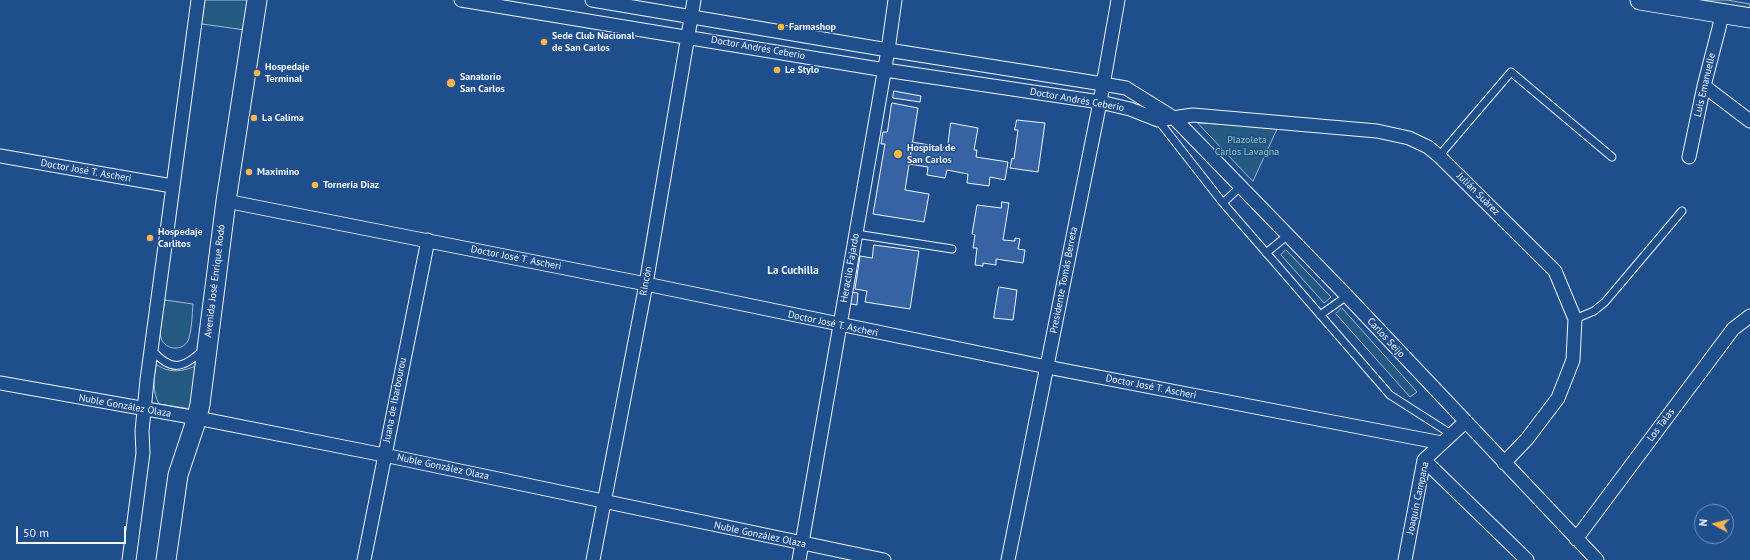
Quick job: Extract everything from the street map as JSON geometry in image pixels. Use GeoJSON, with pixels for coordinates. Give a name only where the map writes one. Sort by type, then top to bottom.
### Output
{"type":"FeatureCollection","features":[{"type":"Feature","properties":{"kind":"street"},"geometry":{"type":"LineString","coordinates":[[129,560],[142,453],[143,409],[198,0]]}},
{"type":"Feature","properties":{"kind":"street","name":"Avenida José Enrique Rodó"},"geometry":{"type":"LineString","coordinates":[[166,560],[178,475],[197,418],[226,201],[257,0]]}},
{"type":"Feature","properties":{"kind":"street","name":"Doctor Andrés Ceberio"},"geometry":{"type":"LineString","coordinates":[[461,0],[476,1],[885,70],[1100,102],[1130,109],[1158,120],[1174,118]]}},
{"type":"Feature","properties":{"kind":"street","name":"Doctor Andrés Ceberio"},"geometry":{"type":"LineString","coordinates":[[592,0],[888,50],[1126,88],[1174,118]]}},
{"type":"Feature","properties":{"kind":"street","name":"Rincón"},"geometry":{"type":"LineString","coordinates":[[593,560],[646,284],[694,0]]}},
{"type":"Feature","properties":{"kind":"street","name":"Heraclio Fajardo"},"geometry":{"type":"LineString","coordinates":[[799,560],[885,70],[895,0]]}},
{"type":"Feature","properties":{"kind":"street","name":"Presidente Tomás Berreta"},"geometry":{"type":"LineString","coordinates":[[1008,560],[1100,102],[1118,0]]}},
{"type":"Feature","properties":{"kind":"street"},"geometry":{"type":"LineString","coordinates":[[1640,0],[1750,18]]}},
{"type":"Feature","properties":{"kind":"street","name":"Luis Emanuelle"},"geometry":{"type":"LineString","coordinates":[[1689,157],[1704,86],[1720,24],[1720,14]]}},
{"type":"Feature","properties":{"kind":"street"},"geometry":{"type":"LineString","coordinates":[[1704,86],[1750,121]]}},
{"type":"Feature","properties":{"kind":"street","name":"Julián Suárez"},"geometry":{"type":"LineString","coordinates":[[1174,118],[1193,115],[1377,131],[1409,138],[1428,147],[1440,156],[1555,271],[1575,318],[1573,360],[1558,398],[1527,439],[1504,463]]}},
{"type":"Feature","properties":{"kind":"street","name":"Carlos Seijo"},"geometry":{"type":"LineString","coordinates":[[1174,118],[1347,296],[1596,560]]}},
{"type":"Feature","properties":{"kind":"street","name":"Doctor José T. Ascheri"},"geometry":{"type":"LineString","coordinates":[[0,156],[172,186]]}},
{"type":"Feature","properties":{"kind":"street","name":"Doctor José T. Ascheri"},"geometry":{"type":"LineString","coordinates":[[226,201],[646,284],[1047,367],[1446,438]]}},
{"type":"Feature","properties":{"kind":"street","name":"Juana de Ibarbourou"},"geometry":{"type":"LineString","coordinates":[[364,560],[428,240]]}},
{"type":"Feature","properties":{"kind":"street","name":"Los Talas"},"geometry":{"type":"LineString","coordinates":[[1576,539],[1733,329],[1750,316]]}},
{"type":"Feature","properties":{"kind":"street","name":"Nuble González Olaza"},"geometry":{"type":"LineString","coordinates":[[0,383],[197,418],[384,455],[884,560]]}},
{"type":"Feature","properties":{"kind":"street","name":"Joaquín Campana"},"geometry":{"type":"LineString","coordinates":[[1405,560],[1424,460],[1465,422]]}},
{"type":"Feature","properties":{"kind":"street"},"geometry":{"type":"LineString","coordinates":[[1424,460],[1527,560]]}},
{"type":"Feature","properties":{"kind":"lane"},"geometry":{"type":"LineString","coordinates":[[1440,156],[1511,72],[1612,157]]}},
{"type":"Feature","properties":{"kind":"lane"},"geometry":{"type":"LineString","coordinates":[[1158,120],[1223,203],[1390,395],[1446,438]]}},
{"type":"Feature","properties":{"kind":"lane"},"geometry":{"type":"LineString","coordinates":[[1223,203],[1241,186]]}},
{"type":"Feature","properties":{"kind":"lane"},"geometry":{"type":"LineString","coordinates":[[1575,318],[1594,311],[1605,302],[1682,211]]}},
{"type":"Feature","properties":{"kind":"lane"},"geometry":{"type":"LineString","coordinates":[[856,234],[952,249]]}},
{"type":"Feature","properties":{"kind":"lane"},"geometry":{"type":"LineString","coordinates":[[1266,253],[1288,235]]}},
{"type":"Feature","properties":{"kind":"lane"},"geometry":{"type":"LineString","coordinates":[[1320,315],[1347,296]]}},
{"type":"Feature","properties":{"kind":"lane"},"geometry":{"type":"LineString","coordinates":[[152,350],[162,361],[174,365],[187,363],[207,345]]}},
{"type":"Feature","properties":{"kind":"green space"},"geometry":{"type":"Polygon","coordinates":[[[205,0],[249,0],[245,30],[202,24],[205,0]]]}},
{"type":"Feature","properties":{"kind":"green space"},"geometry":{"type":"Polygon","coordinates":[[[1699,0],[1727,0],[1750,4],[1750,9],[1699,0]]]}},
{"type":"Feature","properties":{"kind":"green space","name":"Plazoleta Carlos Lavagna"},"geometry":{"type":"Polygon","coordinates":[[[1198,123],[1278,127],[1253,181],[1198,123]]]}},
{"type":"Feature","properties":{"kind":"green space"},"geometry":{"type":"Polygon","coordinates":[[[1286,250],[1331,297],[1324,303],[1281,255],[1286,250]]]}},
{"type":"Feature","properties":{"kind":"green space"},"geometry":{"type":"Polygon","coordinates":[[[165,300],[193,304],[189,338],[184,346],[179,348],[166,345],[161,338],[160,324],[165,300]]]}},
{"type":"Feature","properties":{"kind":"green space"},"geometry":{"type":"Polygon","coordinates":[[[1342,308],[1417,392],[1410,397],[1336,314],[1342,308]]]}},
{"type":"Feature","properties":{"kind":"green space"},"geometry":{"type":"Polygon","coordinates":[[[156,364],[167,370],[178,371],[200,364],[191,409],[159,404],[154,389],[156,364]]]}},
{"type":"Feature","properties":{"kind":"building"},"geometry":{"type":"Polygon","coordinates":[[[894,91],[921,96],[920,102],[893,98],[894,91]]]}},
{"type":"Feature","properties":{"kind":"building"},"geometry":{"type":"Polygon","coordinates":[[[892,103],[918,108],[905,190],[929,194],[924,222],[873,214],[885,144],[881,144],[883,132],[887,132],[892,103]]]}},
{"type":"Feature","properties":{"kind":"building"},"geometry":{"type":"Polygon","coordinates":[[[1017,120],[1045,123],[1038,172],[1010,168],[1012,158],[1014,159],[1018,130],[1015,130],[1017,120]]]}},
{"type":"Feature","properties":{"kind":"building"},"geometry":{"type":"Polygon","coordinates":[[[951,123],[978,128],[974,150],[977,150],[976,157],[1008,162],[1005,180],[990,177],[989,186],[967,183],[968,174],[947,170],[945,178],[927,175],[928,167],[909,164],[912,142],[947,148],[951,123]]]}},
{"type":"Feature","properties":{"kind":"building"},"geometry":{"type":"Polygon","coordinates":[[[1002,202],[1009,203],[1003,240],[1015,241],[1015,238],[1020,239],[1018,249],[1025,250],[1023,263],[996,259],[996,265],[983,263],[983,266],[975,265],[977,248],[973,248],[975,235],[972,234],[977,205],[1001,208],[1002,202]]]}},
{"type":"Feature","properties":{"kind":"building"},"geometry":{"type":"Polygon","coordinates":[[[874,245],[919,251],[910,309],[865,302],[867,291],[855,289],[860,256],[872,258],[874,245]]]}},
{"type":"Feature","properties":{"kind":"building"},"geometry":{"type":"Polygon","coordinates":[[[999,287],[1017,290],[1013,320],[994,318],[999,287]]]}},
{"type":"Feature","properties":{"kind":"building"},"geometry":{"type":"Polygon","coordinates":[[[848,292],[858,293],[857,305],[846,303],[848,292]]]}},
{"type":"Feature","properties":{"kind":"place","name":"Farmashop"},"geometry":{"type":"Point","coordinates":[781,27]}},
{"type":"Feature","properties":{"kind":"place","name":"Sede Club Nacional de San Carlos"},"geometry":{"type":"Point","coordinates":[544,42]}},
{"type":"Feature","properties":{"kind":"place","name":"Le Stylo"},"geometry":{"type":"Point","coordinates":[777,70]}},
{"type":"Feature","properties":{"kind":"place","name":"Hospedaje Terminal"},"geometry":{"type":"Point","coordinates":[257,73]}},
{"type":"Feature","properties":{"kind":"place","name":"Sanatorio San Carlos"},"geometry":{"type":"Point","coordinates":[451,83]}},
{"type":"Feature","properties":{"kind":"place","name":"La Calima"},"geometry":{"type":"Point","coordinates":[254,118]}},
{"type":"Feature","properties":{"kind":"place","name":"Hospital de San Carlos"},"geometry":{"type":"Point","coordinates":[898,154]}},
{"type":"Feature","properties":{"kind":"place","name":"Maximino"},"geometry":{"type":"Point","coordinates":[249,172]}},
{"type":"Feature","properties":{"kind":"place","name":"Tornería Diaz"},"geometry":{"type":"Point","coordinates":[315,185]}},
{"type":"Feature","properties":{"kind":"place","name":"Hospedaje Carlitos"},"geometry":{"type":"Point","coordinates":[150,238]}},
{"type":"Feature","properties":{"kind":"district","name":"La Cuchilla"},"geometry":{"type":"Point","coordinates":[793,271]}}]}
